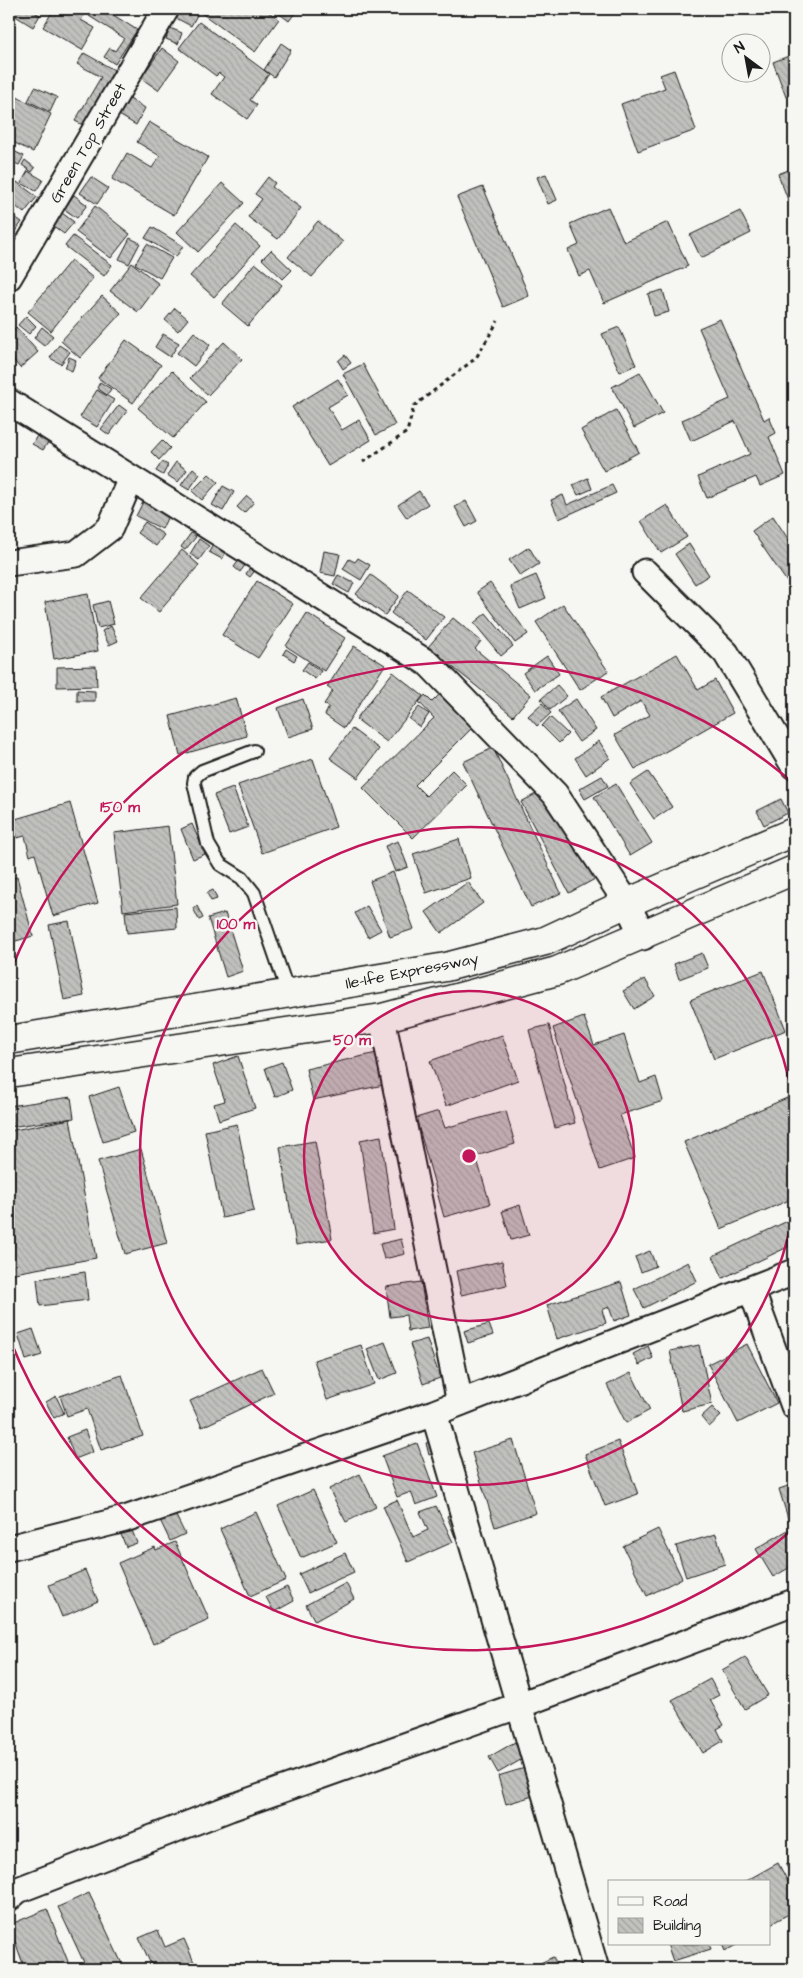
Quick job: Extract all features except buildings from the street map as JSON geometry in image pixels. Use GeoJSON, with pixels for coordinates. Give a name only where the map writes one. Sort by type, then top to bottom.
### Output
{"type":"FeatureCollection","features":[{"type":"Feature","properties":{"kind":"main road","name":"Ile-Ife Expressway"},"geometry":{"type":"LineString","coordinates":[[9,1040],[289,995],[446,967],[545,941],[627,903],[794,832]]}},
{"type":"Feature","properties":{"kind":"main road","name":"Ile-Ife Expressway"},"geometry":{"type":"LineString","coordinates":[[9,1073],[382,1018],[558,972],[794,870]]}},
{"type":"Feature","properties":{"kind":"street","name":"Green Top Street"},"geometry":{"type":"LineString","coordinates":[[9,277],[166,9]]}},
{"type":"Feature","properties":{"kind":"street"},"geometry":{"type":"LineString","coordinates":[[9,402],[429,664],[555,794],[627,903],[643,936]]}},
{"type":"Feature","properties":{"kind":"street"},"geometry":{"type":"LineString","coordinates":[[9,563],[76,554],[110,528],[131,478]]}},
{"type":"Feature","properties":{"kind":"street"},"geometry":{"type":"LineString","coordinates":[[645,572],[726,653],[794,766]]}},
{"type":"Feature","properties":{"kind":"street"},"geometry":{"type":"LineString","coordinates":[[382,1018],[460,1403]]}},
{"type":"Feature","properties":{"kind":"street"},"geometry":{"type":"LineString","coordinates":[[9,1548],[125,1519],[434,1414],[794,1272]]}},
{"type":"Feature","properties":{"kind":"street"},"geometry":{"type":"LineString","coordinates":[[751,1289],[794,1406]]}},
{"type":"Feature","properties":{"kind":"street"},"geometry":{"type":"LineString","coordinates":[[434,1414],[596,1969]]}},
{"type":"Feature","properties":{"kind":"street"},"geometry":{"type":"LineString","coordinates":[[9,1898],[18,1890],[230,1808],[520,1705],[794,1602]]}},
{"type":"Feature","properties":{"kind":"lane"},"geometry":{"type":"LineString","coordinates":[[254,751],[202,771],[195,777],[194,783],[208,844],[220,864],[242,878],[254,893],[289,995]]}},
{"type":"Feature","properties":{"kind":"path"},"geometry":{"type":"LineString","coordinates":[[363,462],[407,432],[414,406],[476,358],[498,320]]}}]}
